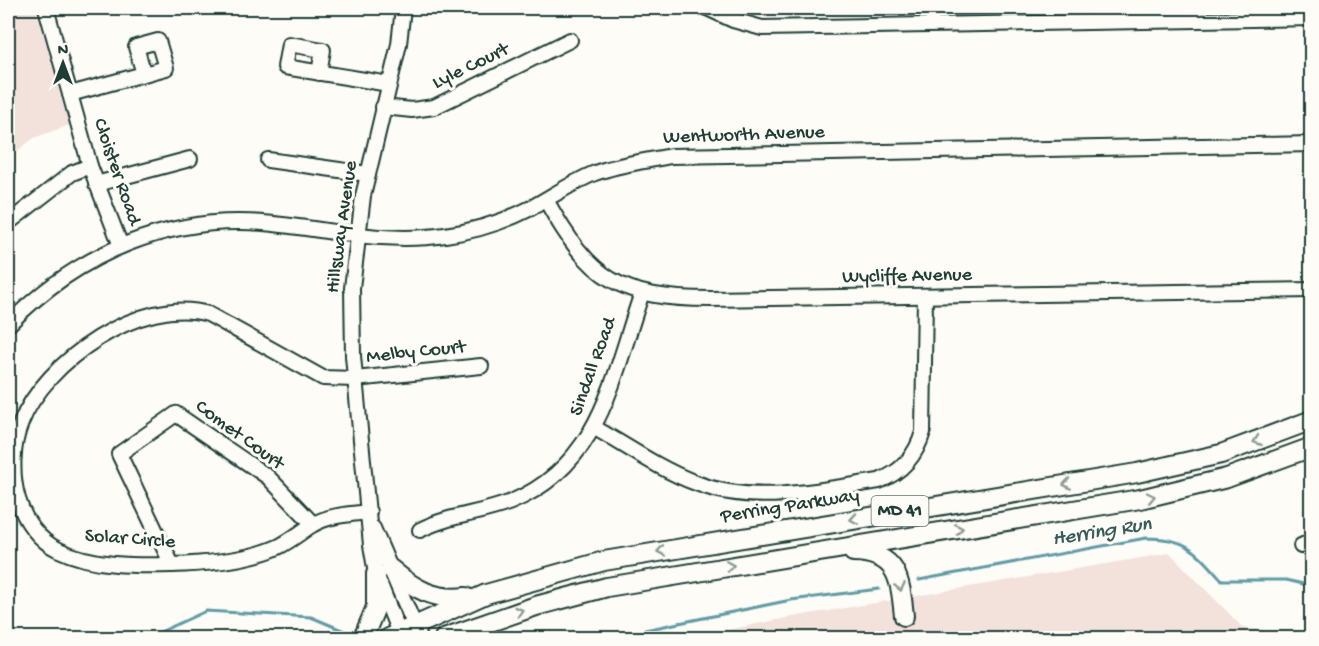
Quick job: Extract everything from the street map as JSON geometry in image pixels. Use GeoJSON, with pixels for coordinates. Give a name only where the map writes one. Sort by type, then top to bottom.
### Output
{"type":"FeatureCollection","features":[{"type":"Feature","properties":{"kind":"main road","name":"Perring Parkway"},"geometry":{"type":"LineString","coordinates":[[404,635],[486,594],[615,559],[1148,471],[1221,454],[1307,422]]}},
{"type":"Feature","properties":{"kind":"main road","name":"MD 41"},"geometry":{"type":"LineString","coordinates":[[444,639],[492,620],[607,587],[1140,499],[1186,489],[1263,466],[1311,447]]}},
{"type":"Feature","properties":{"kind":"main road"},"geometry":{"type":"LineString","coordinates":[[1263,466],[1311,452]]}},
{"type":"Feature","properties":{"kind":"main road"},"geometry":{"type":"LineString","coordinates":[[818,552],[861,552],[876,554],[887,560],[898,578],[904,616]]}},
{"type":"Feature","properties":{"kind":"main road"},"geometry":{"type":"LineString","coordinates":[[363,639],[376,607],[384,572],[441,598],[486,594]]}},
{"type":"Feature","properties":{"kind":"main road"},"geometry":{"type":"LineString","coordinates":[[471,639],[492,620]]}},
{"type":"Feature","properties":{"kind":"street","name":"Cloister Road"},"geometry":{"type":"LineString","coordinates":[[46,8],[90,166],[121,246]]}},
{"type":"Feature","properties":{"kind":"street","name":"Hillsway Avenue"},"geometry":{"type":"LineString","coordinates":[[403,8],[399,44],[368,174],[357,236],[352,303],[355,379],[369,512],[384,572],[404,635]]}},
{"type":"Feature","properties":{"kind":"street"},"geometry":{"type":"LineString","coordinates":[[707,8],[733,20],[762,28],[1311,18]]}},
{"type":"Feature","properties":{"kind":"street","name":"Lyle Court"},"geometry":{"type":"LineString","coordinates":[[383,107],[412,110],[434,107],[570,40]]}},
{"type":"Feature","properties":{"kind":"street"},"geometry":{"type":"LineString","coordinates":[[319,73],[389,84]]}},
{"type":"Feature","properties":{"kind":"street"},"geometry":{"type":"LineString","coordinates":[[70,94],[144,74]]}},
{"type":"Feature","properties":{"kind":"street","name":"Wentworth Avenue"},"geometry":{"type":"LineString","coordinates":[[12,320],[64,276],[121,246],[183,227],[228,222],[271,223],[357,236],[409,239],[463,232],[501,222],[599,172],[671,156],[1311,144]]}},
{"type":"Feature","properties":{"kind":"street"},"geometry":{"type":"LineString","coordinates":[[96,184],[190,159]]}},
{"type":"Feature","properties":{"kind":"street"},"geometry":{"type":"LineString","coordinates":[[268,160],[368,174]]}},
{"type":"Feature","properties":{"kind":"street"},"geometry":{"type":"LineString","coordinates":[[8,223],[72,172],[90,166]]}},
{"type":"Feature","properties":{"kind":"street","name":"Wycliffe Avenue"},"geometry":{"type":"LineString","coordinates":[[546,200],[569,240],[588,262],[610,278],[642,293],[664,298],[1311,290]]}},
{"type":"Feature","properties":{"kind":"street","name":"Sindall Road"},"geometry":{"type":"LineString","coordinates":[[420,530],[440,520],[475,514],[529,493],[562,467],[594,428],[622,359],[642,293]]}},
{"type":"Feature","properties":{"kind":"street"},"geometry":{"type":"LineString","coordinates":[[594,428],[687,479],[725,492],[771,495],[879,481],[890,477],[910,459],[919,446],[923,432],[925,296]]}},
{"type":"Feature","properties":{"kind":"street"},"geometry":{"type":"LineString","coordinates":[[8,304],[12,320]]}},
{"type":"Feature","properties":{"kind":"street","name":"Solar Circle"},"geometry":{"type":"LineString","coordinates":[[355,379],[318,376],[198,311],[163,312],[128,322],[78,352],[61,367],[28,410],[17,433],[14,450],[15,481],[25,517],[53,547],[70,555],[98,562],[172,565],[266,552],[313,524],[340,516],[369,512]]}},
{"type":"Feature","properties":{"kind":"street","name":"Melby Court"},"geometry":{"type":"LineString","coordinates":[[355,379],[481,366]]}},
{"type":"Feature","properties":{"kind":"street","name":"Comet Court"},"geometry":{"type":"LineString","coordinates":[[172,565],[119,454],[176,414],[268,477],[313,524]]}},
{"type":"Feature","properties":{"kind":"shaded area"},"geometry":{"type":"Polygon","coordinates":[[[8,8],[36,8],[69,125],[34,138],[8,158],[8,8]]]}},
{"type":"Feature","properties":{"kind":"shaded area"},"geometry":{"type":"Polygon","coordinates":[[[1170,553],[1243,628],[1312,634],[1311,638],[689,638],[786,618],[1170,553]]]}},
{"type":"Feature","properties":{"kind":"waterway","name":"Herring Run"},"geometry":{"type":"LineString","coordinates":[[919,580],[1146,538],[1172,540],[1190,548],[1222,580],[1286,580],[1312,586]]}},
{"type":"Feature","properties":{"kind":"waterway","name":"Herring Run"},"geometry":{"type":"LineString","coordinates":[[606,638],[791,600],[879,589]]}},
{"type":"Feature","properties":{"kind":"waterway","name":"Herring Run"},"geometry":{"type":"LineString","coordinates":[[147,638],[206,611],[311,617],[356,636]]}}]}
